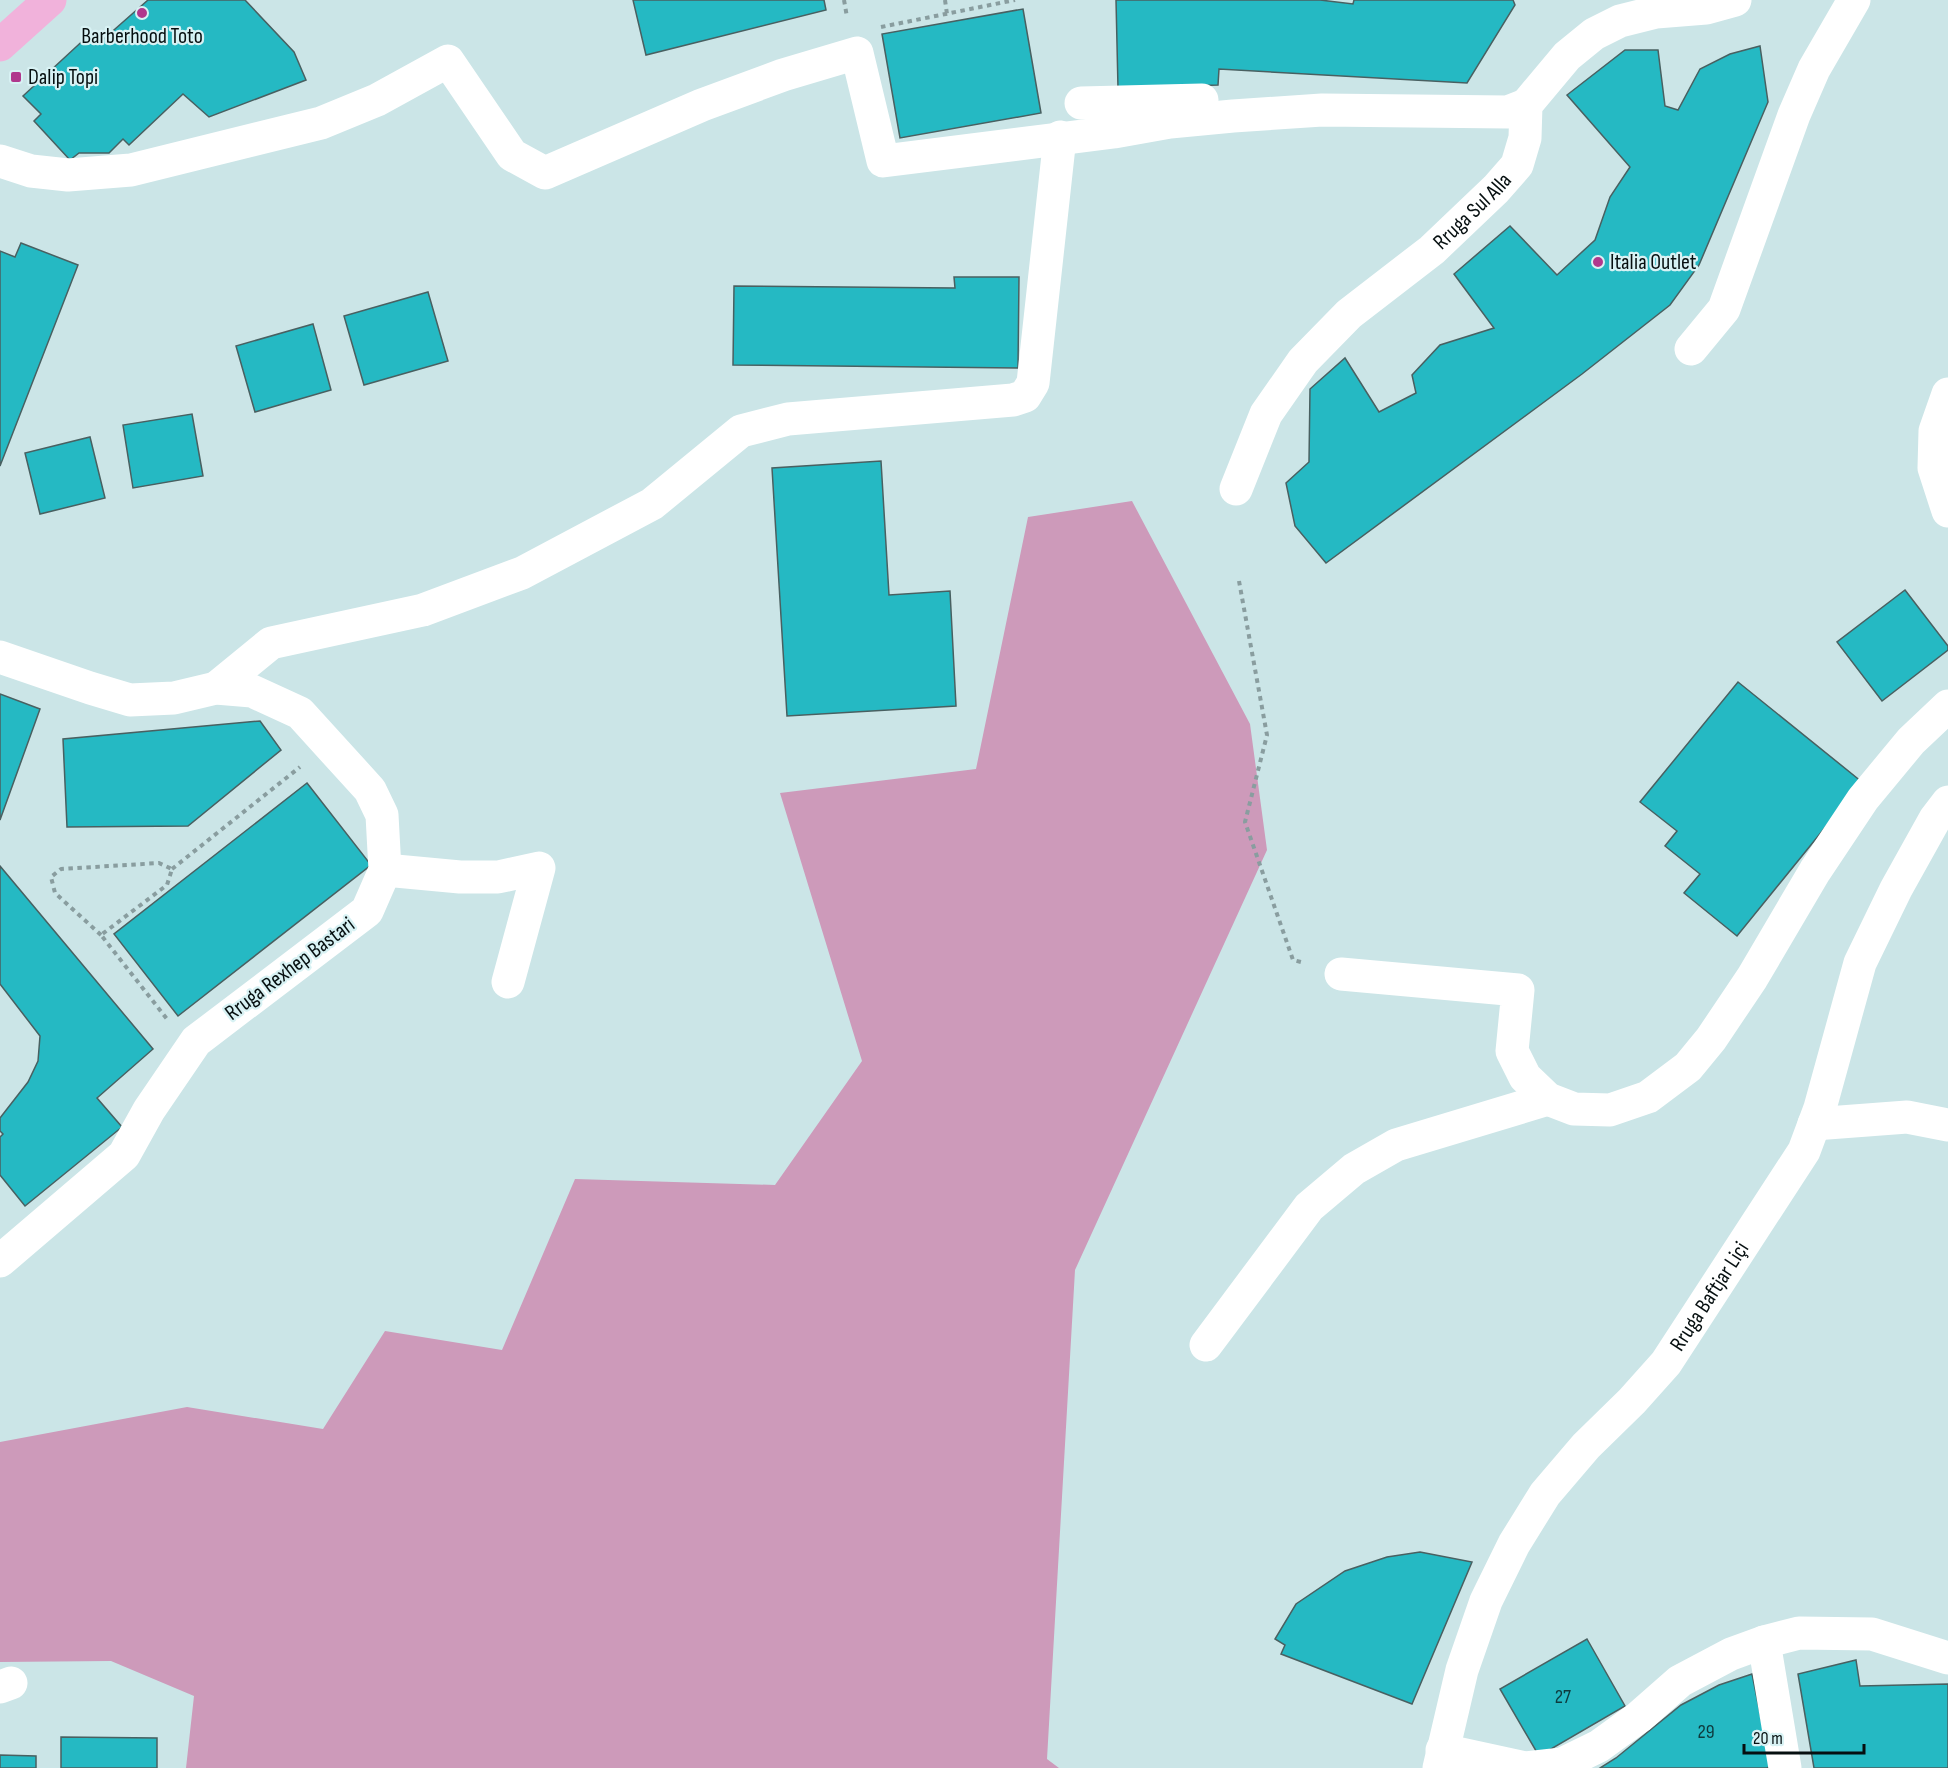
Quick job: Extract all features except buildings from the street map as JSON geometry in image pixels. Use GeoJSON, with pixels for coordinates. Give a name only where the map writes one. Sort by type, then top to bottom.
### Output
{"type":"FeatureCollection","features":[{"type":"Feature","properties":{"kind":"main road"},"geometry":{"type":"LineString","coordinates":[[0,45],[50,0]]}},
{"type":"Feature","properties":{"kind":"street"},"geometry":{"type":"LineString","coordinates":[[0,161],[31,171],[69,175],[131,170],[321,123],[377,100],[448,61],[512,155],[545,173],[702,105],[783,75],[857,52],[883,161],[1114,132],[1170,122],[1322,110],[1508,112],[1526,105],[1567,56],[1594,34],[1620,21],[1656,12],[1706,8],[1735,0]]}},
{"type":"Feature","properties":{"kind":"street"},"geometry":{"type":"LineString","coordinates":[[1691,349],[1724,309],[1794,115],[1810,78],[1854,0]]}},
{"type":"Feature","properties":{"kind":"street"},"geometry":{"type":"LineString","coordinates":[[1082,103],[1279,98],[1322,110]]}},
{"type":"Feature","properties":{"kind":"street","name":"Rruga Sul Alla"},"geometry":{"type":"LineString","coordinates":[[1236,489],[1266,414],[1303,361],[1349,314],[1432,250],[1496,189],[1517,165],[1525,138],[1526,105]]}},
{"type":"Feature","properties":{"kind":"street"},"geometry":{"type":"LineString","coordinates":[[216,688],[271,643],[423,610],[522,573],[652,504],[741,431],[788,418],[1013,400],[1025,396],[1033,383],[1060,137]]}},
{"type":"Feature","properties":{"kind":"street"},"geometry":{"type":"LineString","coordinates":[[1948,394],[1935,431],[1934,468],[1948,511]]}},
{"type":"Feature","properties":{"kind":"street","name":"Rruga Rexhep Bastari"},"geometry":{"type":"LineString","coordinates":[[0,657],[130,700],[174,698],[216,688],[252,691],[300,713],[370,790],[382,815],[386,870],[367,911],[196,1041],[149,1110],[124,1155],[10,1252]]}},
{"type":"Feature","properties":{"kind":"street"},"geometry":{"type":"LineString","coordinates":[[1341,974],[1518,990],[1512,1052],[1525,1077],[1548,1099],[1574,1109],[1610,1110],[1648,1097],[1688,1067],[1711,1039],[1752,978],[1815,871],[1863,799],[1911,741],[1948,706]]}},
{"type":"Feature","properties":{"kind":"street","name":"Rruga Baftjar Liçi"},"geometry":{"type":"LineString","coordinates":[[1440,1759],[1462,1670],[1479,1620],[1514,1544],[1545,1494],[1558,1478],[1666,1363],[1804,1151],[1820,1108],[1860,963],[1896,889],[1935,819],[1948,802]]}},
{"type":"Feature","properties":{"kind":"street"},"geometry":{"type":"LineString","coordinates":[[386,870],[460,877],[498,877],[539,868],[508,982]]}},
{"type":"Feature","properties":{"kind":"street"},"geometry":{"type":"LineString","coordinates":[[1206,1345],[1309,1207],[1354,1169],[1396,1145],[1548,1099]]}},
{"type":"Feature","properties":{"kind":"street"},"geometry":{"type":"LineString","coordinates":[[1814,1124],[1907,1117],[1948,1125]]}},
{"type":"Feature","properties":{"kind":"street"},"geometry":{"type":"LineString","coordinates":[[1440,1759],[1525,1768],[1562,1764],[1599,1746],[1639,1717],[1680,1680],[1731,1654],[1799,1633],[1872,1634],[1948,1658]]}},
{"type":"Feature","properties":{"kind":"street"},"geometry":{"type":"LineString","coordinates":[[1764,1642],[1785,1768]]}},
{"type":"Feature","properties":{"kind":"path"},"geometry":{"type":"LineString","coordinates":[[844,0],[845,9]]}},
{"type":"Feature","properties":{"kind":"path"},"geometry":{"type":"LineString","coordinates":[[945,0],[947,14]]}},
{"type":"Feature","properties":{"kind":"path"},"geometry":{"type":"LineString","coordinates":[[857,52],[871,49],[867,29],[1015,0]]}},
{"type":"Feature","properties":{"kind":"path"},"geometry":{"type":"LineString","coordinates":[[1239,581],[1266,735],[1245,822],[1293,960]]}},
{"type":"Feature","properties":{"kind":"path"},"geometry":{"type":"LineString","coordinates":[[101,935],[168,885],[172,869],[303,765]]}},
{"type":"Feature","properties":{"kind":"path"},"geometry":{"type":"LineString","coordinates":[[172,869],[159,862],[61,869],[51,877],[56,893],[101,935],[174,1028]]}},
{"type":"Feature","properties":{"kind":"shaded area"},"geometry":{"type":"Polygon","coordinates":[[[1132,501],[1250,724],[1267,850],[1075,1270],[1047,1759],[1059,1768],[186,1768],[194,1696],[111,1661],[0,1662],[0,1442],[187,1407],[323,1429],[385,1331],[502,1350],[575,1179],[775,1185],[862,1061],[780,793],[976,769],[1028,517],[1132,501]]]}},
{"type":"Feature","properties":{"kind":"place","name":"Barberhood Toto"},"geometry":{"type":"Point","coordinates":[142,13]}},
{"type":"Feature","properties":{"kind":"place","name":"Dalip Topi"},"geometry":{"type":"Point","coordinates":[16,77]}},
{"type":"Feature","properties":{"kind":"place","name":"Italia Outlet"},"geometry":{"type":"Point","coordinates":[1598,262]}}]}
